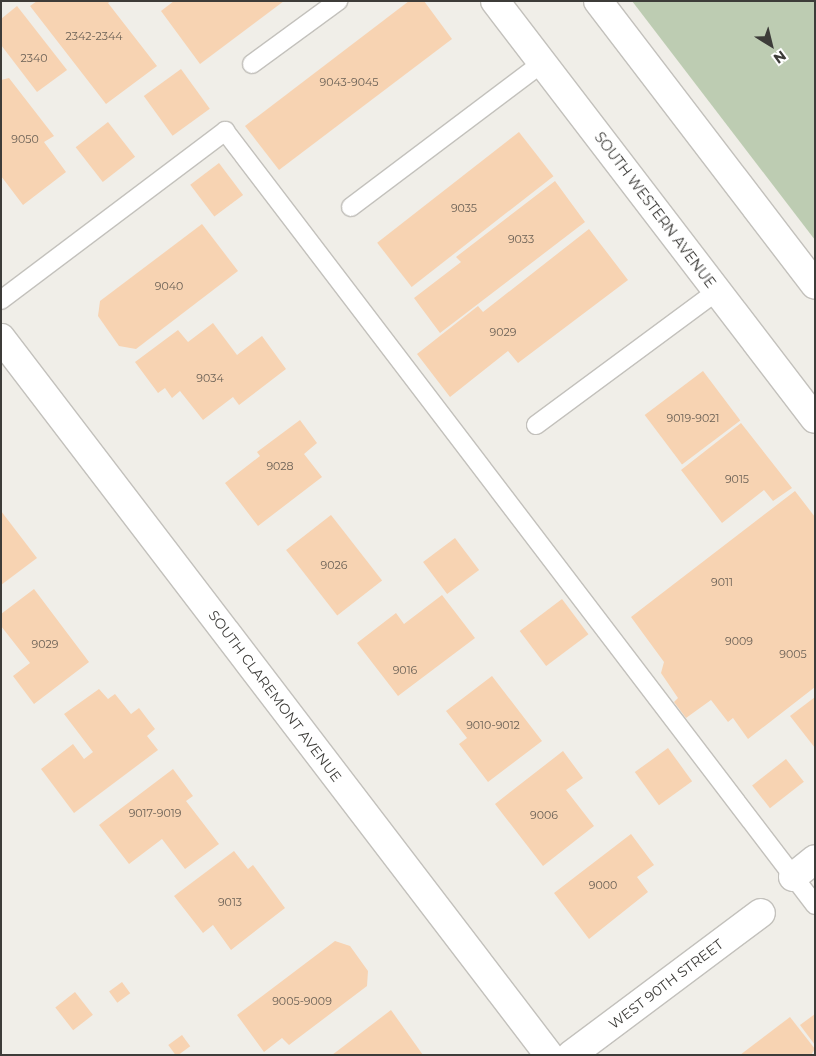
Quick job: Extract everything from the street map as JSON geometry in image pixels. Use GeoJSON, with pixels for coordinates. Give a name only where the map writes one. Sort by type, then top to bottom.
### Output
{"type":"FeatureCollection","features":[{"type":"Feature","properties":{"kind":"street","name":"SOUTH WESTERN AVENUE"},"geometry":{"type":"LineString","coordinates":[[495,1],[815,420]]}},
{"type":"Feature","properties":{"kind":"street"},"geometry":{"type":"LineString","coordinates":[[598,1],[815,285]]}},
{"type":"Feature","properties":{"kind":"street","name":"SOUTH CLAREMONT AVENUE"},"geometry":{"type":"LineString","coordinates":[[1,338],[549,1055]]}},
{"type":"Feature","properties":{"kind":"street"},"geometry":{"type":"LineString","coordinates":[[793,877],[815,859]]}},
{"type":"Feature","properties":{"kind":"street","name":"WEST 90TH STREET"},"geometry":{"type":"LineString","coordinates":[[570,1055],[761,913]]}},
{"type":"Feature","properties":{"kind":"lane"},"geometry":{"type":"LineString","coordinates":[[252,64],[338,1]]}},
{"type":"Feature","properties":{"kind":"lane"},"geometry":{"type":"LineString","coordinates":[[351,206],[542,63]]}},
{"type":"Feature","properties":{"kind":"lane"},"geometry":{"type":"LineString","coordinates":[[1,300],[225,131],[815,905]]}},
{"type":"Feature","properties":{"kind":"lane"},"geometry":{"type":"LineString","coordinates":[[536,425],[717,292]]}},
{"type":"Feature","properties":{"kind":"green space"},"geometry":{"type":"Polygon","coordinates":[[[632,1],[815,1],[815,240],[632,1]]]}},
{"type":"Feature","properties":{"kind":"building"},"geometry":{"type":"Polygon","coordinates":[[[37,1],[111,1],[108,3],[157,66],[106,104],[30,6],[37,1]]]}},
{"type":"Feature","properties":{"kind":"building"},"geometry":{"type":"Polygon","coordinates":[[[174,1],[284,1],[200,64],[161,11],[174,1]]]}},
{"type":"Feature","properties":{"kind":"building"},"geometry":{"type":"Polygon","coordinates":[[[409,1],[424,1],[452,39],[279,170],[245,126],[409,1]]]}},
{"type":"Feature","properties":{"kind":"building"},"geometry":{"type":"Polygon","coordinates":[[[17,6],[67,70],[37,92],[1,45],[1,19],[17,6]]]}},
{"type":"Feature","properties":{"kind":"building"},"geometry":{"type":"Polygon","coordinates":[[[181,69],[210,109],[173,136],[144,96],[181,69]]]}},
{"type":"Feature","properties":{"kind":"building"},"geometry":{"type":"Polygon","coordinates":[[[9,78],[54,136],[44,142],[66,172],[23,205],[1,176],[1,80],[9,78]]]}},
{"type":"Feature","properties":{"kind":"building"},"geometry":{"type":"Polygon","coordinates":[[[108,122],[135,157],[103,182],[76,147],[108,122]]]}},
{"type":"Feature","properties":{"kind":"building"},"geometry":{"type":"Polygon","coordinates":[[[519,132],[553,176],[412,287],[377,243],[519,132]]]}},
{"type":"Feature","properties":{"kind":"building"},"geometry":{"type":"Polygon","coordinates":[[[219,163],[243,195],[214,217],[190,185],[219,163]]]}},
{"type":"Feature","properties":{"kind":"building"},"geometry":{"type":"Polygon","coordinates":[[[555,181],[585,222],[440,333],[414,298],[461,262],[456,257],[555,181]]]}},
{"type":"Feature","properties":{"kind":"building"},"geometry":{"type":"Polygon","coordinates":[[[202,224],[238,271],[136,349],[119,346],[98,316],[100,301],[202,224]]]}},
{"type":"Feature","properties":{"kind":"building"},"geometry":{"type":"Polygon","coordinates":[[[589,229],[628,280],[518,363],[508,351],[450,397],[417,354],[478,306],[483,312],[589,229]]]}},
{"type":"Feature","properties":{"kind":"building"},"geometry":{"type":"Polygon","coordinates":[[[213,323],[237,355],[262,336],[286,369],[239,405],[233,397],[203,420],[180,391],[172,398],[165,388],[158,393],[135,362],[178,330],[188,342],[213,323]]]}},
{"type":"Feature","properties":{"kind":"building"},"geometry":{"type":"Polygon","coordinates":[[[703,371],[740,421],[682,464],[645,415],[703,371]]]}},
{"type":"Feature","properties":{"kind":"building"},"geometry":{"type":"Polygon","coordinates":[[[300,420],[317,443],[304,454],[322,477],[258,526],[225,483],[260,456],[257,452],[300,420]]]}},
{"type":"Feature","properties":{"kind":"building"},"geometry":{"type":"Polygon","coordinates":[[[741,423],[792,488],[773,501],[764,490],[722,523],[681,470],[741,423]]]}},
{"type":"Feature","properties":{"kind":"building"},"geometry":{"type":"Polygon","coordinates":[[[795,491],[815,517],[815,687],[748,739],[733,718],[728,722],[711,700],[686,718],[674,702],[678,698],[661,673],[664,662],[631,617],[795,491]]]}},
{"type":"Feature","properties":{"kind":"building"},"geometry":{"type":"Polygon","coordinates":[[[1,511],[37,558],[1,585],[1,511]]]}},
{"type":"Feature","properties":{"kind":"building"},"geometry":{"type":"Polygon","coordinates":[[[331,515],[382,580],[337,615],[286,550],[331,515]]]}},
{"type":"Feature","properties":{"kind":"building"},"geometry":{"type":"Polygon","coordinates":[[[455,538],[479,570],[447,594],[423,562],[455,538]]]}},
{"type":"Feature","properties":{"kind":"building"},"geometry":{"type":"Polygon","coordinates":[[[34,589],[89,662],[34,704],[13,676],[30,663],[1,626],[1,614],[34,589]]]}},
{"type":"Feature","properties":{"kind":"building"},"geometry":{"type":"Polygon","coordinates":[[[442,595],[475,638],[398,696],[357,643],[396,613],[404,624],[442,595]]]}},
{"type":"Feature","properties":{"kind":"building"},"geometry":{"type":"Polygon","coordinates":[[[562,599],[588,634],[546,666],[520,631],[562,599]]]}},
{"type":"Feature","properties":{"kind":"building"},"geometry":{"type":"Polygon","coordinates":[[[492,676],[542,741],[488,782],[459,744],[467,738],[446,711],[492,676]]]}},
{"type":"Feature","properties":{"kind":"building"},"geometry":{"type":"Polygon","coordinates":[[[99,689],[108,699],[115,694],[131,714],[139,708],[155,729],[147,736],[158,750],[74,813],[41,769],[73,744],[84,759],[93,752],[64,714],[99,689]]]}},
{"type":"Feature","properties":{"kind":"building"},"geometry":{"type":"Polygon","coordinates":[[[815,697],[815,748],[790,716],[815,697]]]}},
{"type":"Feature","properties":{"kind":"building"},"geometry":{"type":"Polygon","coordinates":[[[668,748],[692,781],[659,805],[635,772],[668,748]]]}},
{"type":"Feature","properties":{"kind":"building"},"geometry":{"type":"Polygon","coordinates":[[[563,751],[583,778],[566,790],[594,826],[543,866],[495,804],[563,751]]]}},
{"type":"Feature","properties":{"kind":"building"},"geometry":{"type":"Polygon","coordinates":[[[786,759],[804,782],[770,808],[752,785],[786,759]]]}},
{"type":"Feature","properties":{"kind":"building"},"geometry":{"type":"Polygon","coordinates":[[[173,769],[193,796],[186,801],[219,844],[185,869],[162,839],[129,864],[99,825],[173,769]]]}},
{"type":"Feature","properties":{"kind":"building"},"geometry":{"type":"Polygon","coordinates":[[[631,834],[654,865],[637,877],[648,892],[589,939],[554,893],[631,834]]]}},
{"type":"Feature","properties":{"kind":"building"},"geometry":{"type":"Polygon","coordinates":[[[234,851],[248,869],[253,865],[285,908],[231,950],[213,925],[203,933],[174,896],[234,851]]]}},
{"type":"Feature","properties":{"kind":"building"},"geometry":{"type":"Polygon","coordinates":[[[335,941],[350,946],[368,971],[367,986],[289,1045],[282,1038],[264,1052],[237,1015],[335,941]]]}},
{"type":"Feature","properties":{"kind":"building"},"geometry":{"type":"Polygon","coordinates":[[[122,982],[130,993],[117,1003],[109,991],[122,982]]]}},
{"type":"Feature","properties":{"kind":"building"},"geometry":{"type":"Polygon","coordinates":[[[75,992],[93,1015],[73,1030],[55,1007],[75,992]]]}},
{"type":"Feature","properties":{"kind":"building"},"geometry":{"type":"Polygon","coordinates":[[[391,1010],[423,1055],[332,1055],[391,1010]]]}},
{"type":"Feature","properties":{"kind":"building"},"geometry":{"type":"Polygon","coordinates":[[[815,1014],[815,1045],[800,1025],[815,1014]]]}},
{"type":"Feature","properties":{"kind":"building"},"geometry":{"type":"Polygon","coordinates":[[[790,1017],[815,1049],[811,1055],[740,1055],[790,1017]]]}},
{"type":"Feature","properties":{"kind":"building"},"geometry":{"type":"Polygon","coordinates":[[[182,1035],[190,1046],[176,1055],[168,1045],[182,1035]]]}}]}
